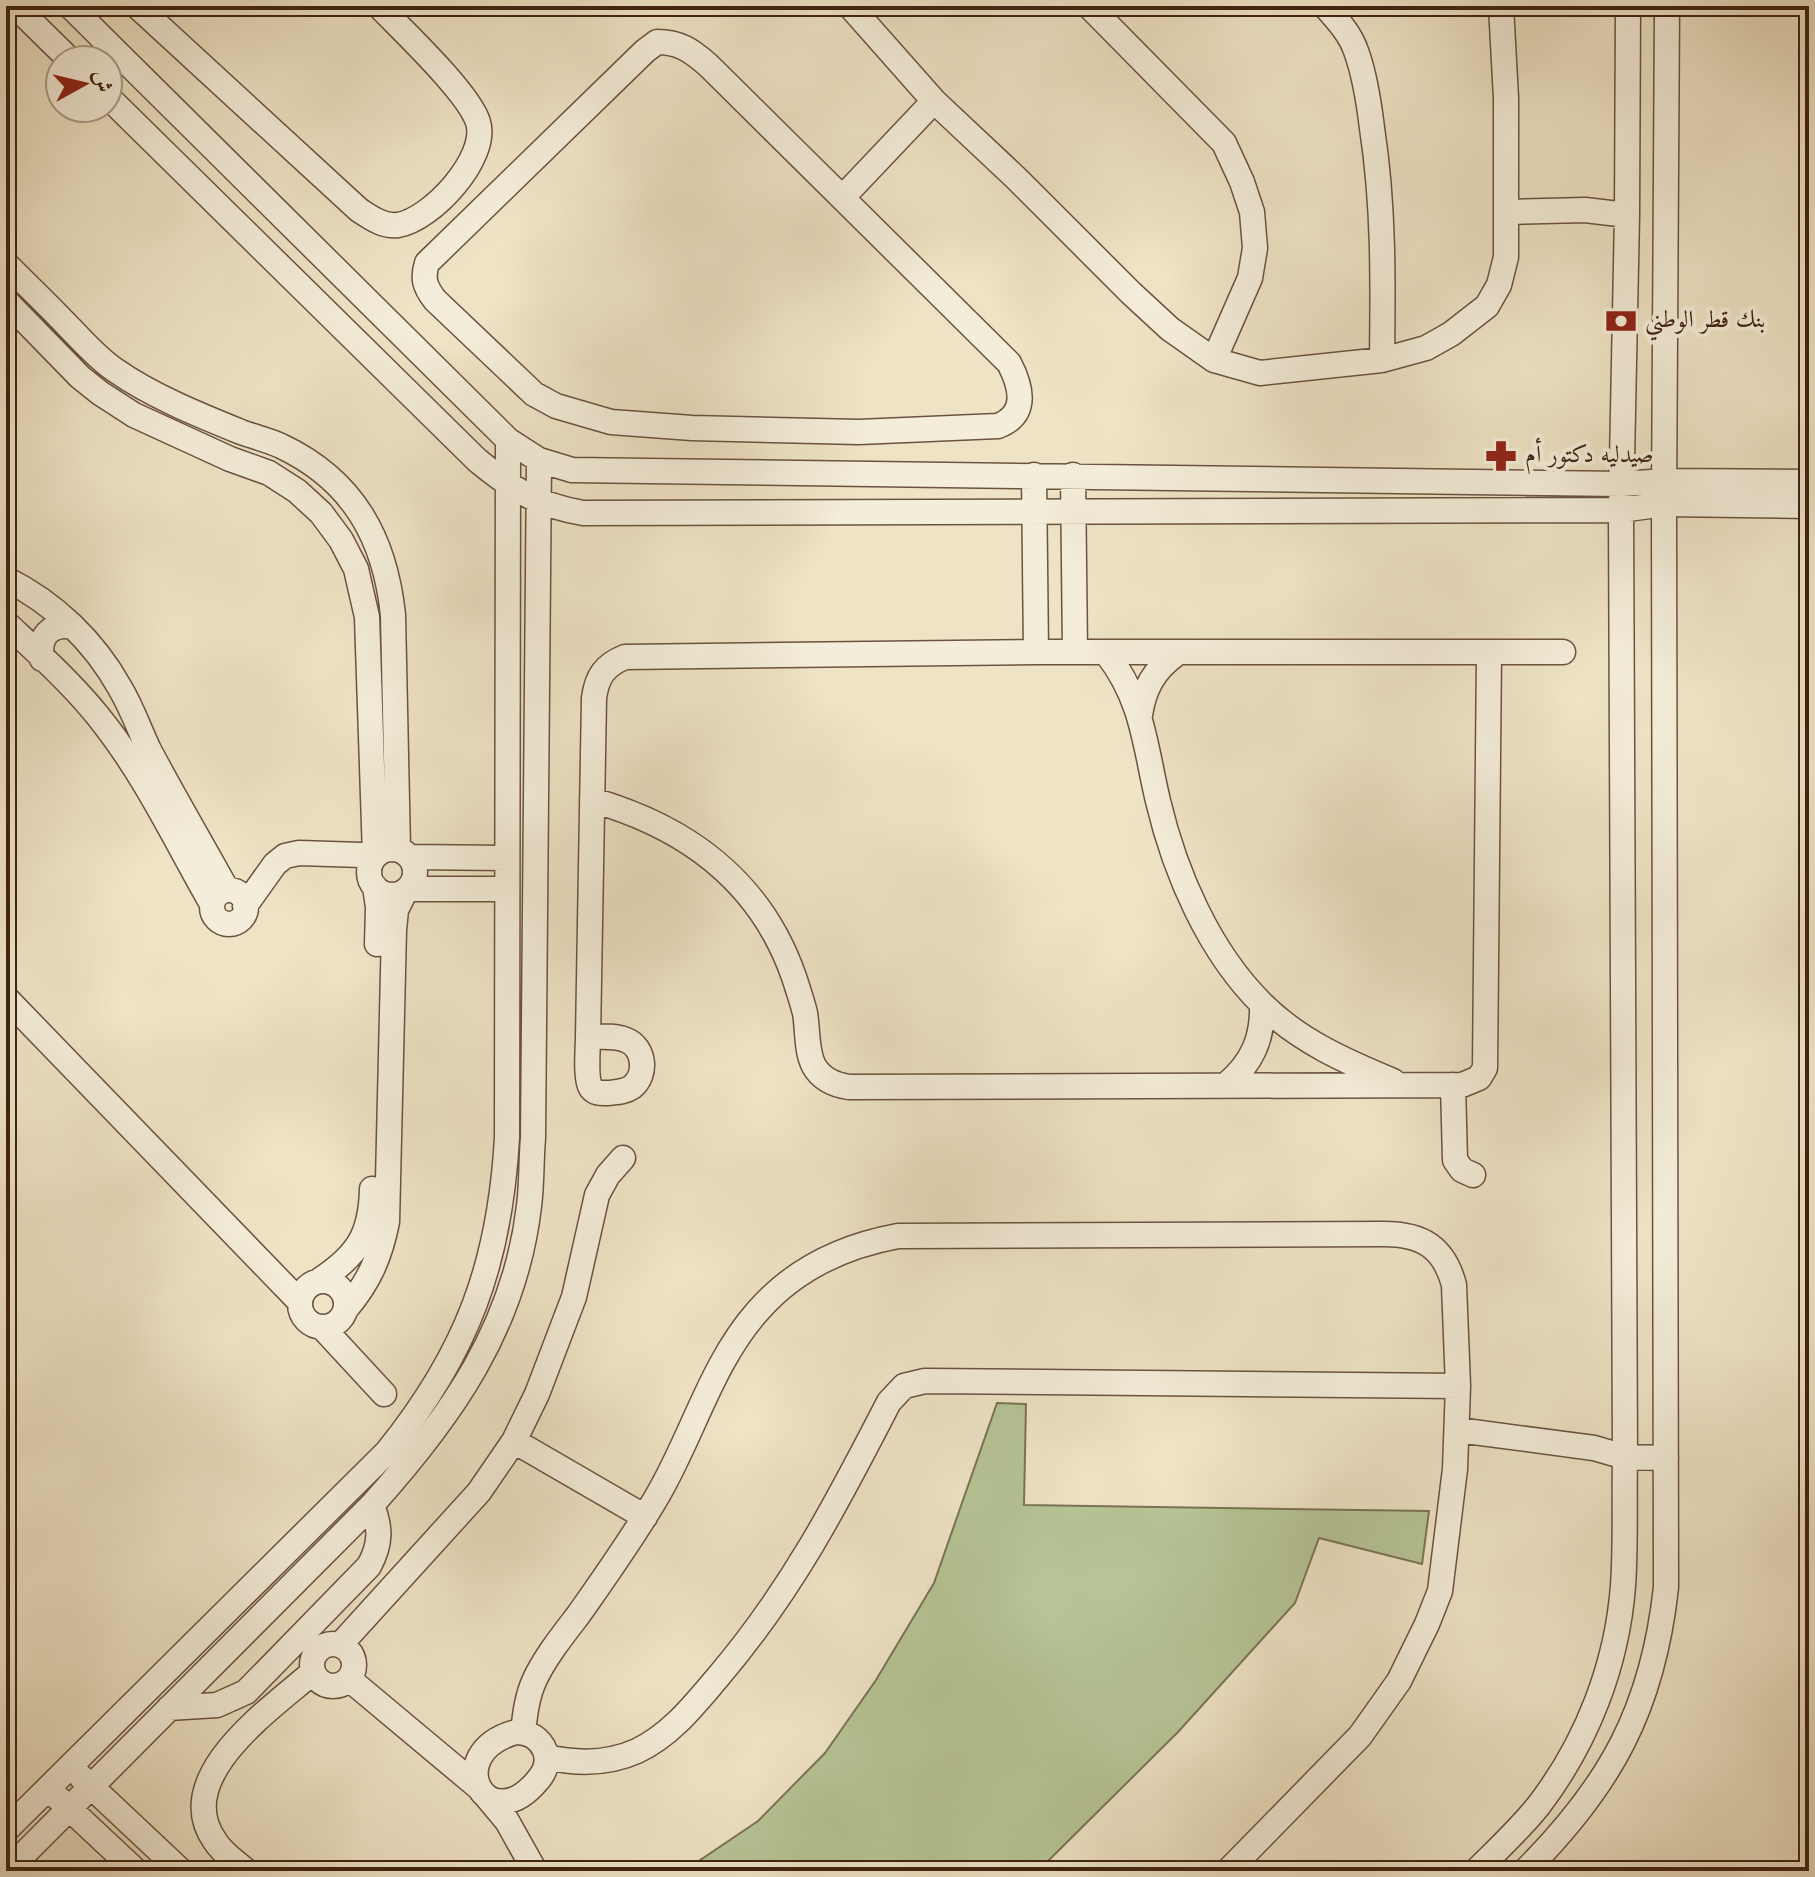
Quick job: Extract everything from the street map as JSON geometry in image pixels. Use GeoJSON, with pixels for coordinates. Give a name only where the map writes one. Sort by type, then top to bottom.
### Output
{"type":"FeatureCollection","features":[{"type":"Feature","properties":{"kind":"street"},"geometry":{"type":"LineString","coordinates":[[15,6],[54,44]]}},
{"type":"Feature","properties":{"kind":"street"},"geometry":{"type":"LineString","coordinates":[[70,6],[508,440],[539,460],[572,470],[1622,484],[1665,492],[1809,506]]}},
{"type":"Feature","properties":{"kind":"street"},"geometry":{"type":"LineString","coordinates":[[137,6],[359,210],[380,223],[397,225],[423,215],[454,185],[472,162],[479,142],[479,126],[475,114],[455,87],[379,6]]}},
{"type":"Feature","properties":{"kind":"street"},"geometry":{"type":"LineString","coordinates":[[850,6],[934,101],[1170,329],[1214,360],[1260,373],[1382,360],[1426,348],[1451,334],[1487,306],[1499,285],[1506,257],[1508,212],[1501,6]]}},
{"type":"Feature","properties":{"kind":"street"},"geometry":{"type":"LineString","coordinates":[[1089,6],[1224,143],[1242,182],[1252,212],[1255,248],[1250,278],[1214,360]]}},
{"type":"Feature","properties":{"kind":"street"},"geometry":{"type":"LineString","coordinates":[[1325,6],[1356,49],[1367,93],[1383,231],[1382,360]]}},
{"type":"Feature","properties":{"kind":"street"},"geometry":{"type":"LineString","coordinates":[[1476,1871],[1516,1830],[1556,1781],[1572,1754],[1601,1690],[1616,1633],[1623,1586],[1621,510],[1628,6]]}},
{"type":"Feature","properties":{"kind":"street"},"geometry":{"type":"LineString","coordinates":[[1525,1871],[1586,1804],[1608,1771],[1642,1701],[1654,1664],[1666,1587],[1667,6]]}},
{"type":"Feature","properties":{"kind":"street"},"geometry":{"type":"LineString","coordinates":[[657,42],[687,47],[843,197],[1009,363],[1020,384],[1021,396],[1018,411],[1008,422],[998,426],[859,432],[692,428],[611,422],[556,406],[534,394],[435,300],[423,276],[427,263],[657,42]]}},
{"type":"Feature","properties":{"kind":"street"},"geometry":{"type":"LineString","coordinates":[[843,197],[934,101]]}},
{"type":"Feature","properties":{"kind":"street"},"geometry":{"type":"LineString","coordinates":[[124,113],[477,460],[508,486],[538,502],[583,513],[1621,510],[1665,492],[1809,482]]}},
{"type":"Feature","properties":{"kind":"street"},"geometry":{"type":"LineString","coordinates":[[1508,212],[1585,210],[1627,215]]}},
{"type":"Feature","properties":{"kind":"street"},"geometry":{"type":"LineString","coordinates":[[6,264],[97,356],[147,390],[279,445],[311,462],[338,485],[361,513],[378,545],[389,579],[393,615],[395,721],[385,802],[386,894],[406,890],[506,889]]}},
{"type":"Feature","properties":{"kind":"street"},"geometry":{"type":"LineString","coordinates":[[6,301],[80,377],[134,415],[230,459],[269,473],[297,491],[321,513],[341,540],[356,569],[367,617],[371,723],[385,802]]}},
{"type":"Feature","properties":{"kind":"street"},"geometry":{"type":"LineString","coordinates":[[47,344],[65,323]]}},
{"type":"Feature","properties":{"kind":"street"},"geometry":{"type":"LineString","coordinates":[[134,415],[147,390]]}},
{"type":"Feature","properties":{"kind":"street"},"geometry":{"type":"LineString","coordinates":[[230,459],[240,431]]}},
{"type":"Feature","properties":{"kind":"street"},"geometry":{"type":"LineString","coordinates":[[6,1830],[360,1480],[410,1423],[452,1359],[481,1289],[500,1215],[507,1137],[508,440]]}},
{"type":"Feature","properties":{"kind":"street"},"geometry":{"type":"LineString","coordinates":[[7,1871],[372,1505],[419,1453],[492,1339],[516,1274],[529,1206],[533,1138],[539,460]]}},
{"type":"Feature","properties":{"kind":"street"},"geometry":{"type":"LineString","coordinates":[[1034,475],[1036,652]]}},
{"type":"Feature","properties":{"kind":"street"},"geometry":{"type":"LineString","coordinates":[[1073,475],[1075,652]]}},
{"type":"Feature","properties":{"kind":"street"},"geometry":{"type":"LineString","coordinates":[[6,579],[29,590],[78,632],[121,688],[137,752],[190,845],[228,900],[291,854],[362,855],[386,862],[414,863],[415,877],[386,929]]}},
{"type":"Feature","properties":{"kind":"street"},"geometry":{"type":"LineString","coordinates":[[367,617],[393,615]]}},
{"type":"Feature","properties":{"kind":"street"},"geometry":{"type":"LineString","coordinates":[[6,623],[105,725],[137,752]]}},
{"type":"Feature","properties":{"kind":"street"},"geometry":{"type":"LineString","coordinates":[[61,625],[78,632],[81,658],[74,666],[64,670],[48,664],[40,647],[43,637],[61,625]]}},
{"type":"Feature","properties":{"kind":"street"},"geometry":{"type":"LineString","coordinates":[[588,1037],[596,684],[612,662],[625,657],[1036,652],[1563,652]]}},
{"type":"Feature","properties":{"kind":"street"},"geometry":{"type":"LineString","coordinates":[[592,800],[659,823],[690,841],[742,887],[769,925],[794,977],[816,1070],[836,1085],[1471,1083],[1479,1078],[1485,1068],[1489,652]]}},
{"type":"Feature","properties":{"kind":"street"},"geometry":{"type":"LineString","coordinates":[[1107,654],[1123,676],[1140,715],[1163,821],[1181,874],[1220,950],[1262,1005],[1305,1038],[1328,1052],[1403,1085]]}},
{"type":"Feature","properties":{"kind":"street"},"geometry":{"type":"LineString","coordinates":[[1140,715],[1142,700],[1154,673],[1176,654]]}},
{"type":"Feature","properties":{"kind":"street"},"geometry":{"type":"LineString","coordinates":[[371,723],[395,721]]}},
{"type":"Feature","properties":{"kind":"street"},"geometry":{"type":"LineString","coordinates":[[386,862],[506,858]]}},
{"type":"Feature","properties":{"kind":"street"},"geometry":{"type":"LineString","coordinates":[[322,1327],[337,1323],[375,1267],[379,1220],[386,929],[378,907],[386,862]]}},
{"type":"Feature","properties":{"kind":"street"},"geometry":{"type":"LineString","coordinates":[[6,998],[300,1302]]}},
{"type":"Feature","properties":{"kind":"street"},"geometry":{"type":"LineString","coordinates":[[1226,1085],[1251,1059],[1261,1033],[1262,1005]]}},
{"type":"Feature","properties":{"kind":"street"},"geometry":{"type":"LineString","coordinates":[[1453,1085],[1455,1160],[1462,1170],[1473,1175]]}},
{"type":"Feature","properties":{"kind":"street"},"geometry":{"type":"LineString","coordinates":[[507,1137],[533,1138]]}},
{"type":"Feature","properties":{"kind":"street"},"geometry":{"type":"LineString","coordinates":[[246,1871],[215,1843],[207,1827],[203,1809],[210,1774],[231,1746],[312,1670],[316,1652],[336,1644],[479,1492],[514,1441],[562,1334],[584,1259],[597,1195],[608,1175],[623,1158]]}},
{"type":"Feature","properties":{"kind":"street"},"geometry":{"type":"LineString","coordinates":[[379,1220],[337,1269],[306,1288],[300,1310],[308,1322],[322,1327],[384,1394]]}},
{"type":"Feature","properties":{"kind":"street"},"geometry":{"type":"LineString","coordinates":[[523,1732],[528,1699],[541,1668],[645,1517],[673,1469],[729,1351],[757,1311],[792,1279],[821,1261],[853,1247],[898,1236],[1401,1234],[1415,1237],[1430,1244],[1441,1256],[1450,1270],[1454,1285],[1458,1430],[1440,1591],[1414,1653],[1387,1699],[1360,1736],[1228,1871]]}},
{"type":"Feature","properties":{"kind":"street"},"geometry":{"type":"LineString","coordinates":[[320,1280],[337,1285],[343,1291],[346,1309]]}},
{"type":"Feature","properties":{"kind":"street"},"geometry":{"type":"LineString","coordinates":[[547,1757],[576,1762],[621,1756],[662,1736],[685,1715],[735,1657],[800,1567],[829,1519],[889,1402],[904,1386],[925,1381],[1458,1386]]}},
{"type":"Feature","properties":{"kind":"street"},"geometry":{"type":"LineString","coordinates":[[1458,1430],[1594,1448],[1625,1457],[1666,1458]]}},
{"type":"Feature","properties":{"kind":"street"},"geometry":{"type":"LineString","coordinates":[[514,1441],[645,1517]]}},
{"type":"Feature","properties":{"kind":"street"},"geometry":{"type":"LineString","coordinates":[[169,1708],[217,1705],[246,1692],[369,1566],[377,1552],[380,1537],[379,1521],[372,1505]]}},
{"type":"Feature","properties":{"kind":"street"},"geometry":{"type":"LineString","coordinates":[[290,1647],[315,1677],[326,1685],[338,1686],[349,1679],[353,1673],[351,1653],[313,1624]]}},
{"type":"Feature","properties":{"kind":"street"},"geometry":{"type":"LineString","coordinates":[[349,1679],[482,1792],[507,1821],[535,1871]]}},
{"type":"Feature","properties":{"kind":"street"},"geometry":{"type":"LineString","coordinates":[[523,1732],[536,1738],[547,1757],[544,1772],[525,1792],[502,1801],[482,1792],[475,1771],[486,1750],[507,1735],[523,1732]]}},
{"type":"Feature","properties":{"kind":"street"},"geometry":{"type":"LineString","coordinates":[[70,1767],[181,1871]]}},
{"type":"Feature","properties":{"kind":"street"},"geometry":{"type":"LineString","coordinates":[[48,1788],[136,1871]]}},
{"type":"Feature","properties":{"kind":"green space"},"geometry":{"type":"Polygon","coordinates":[[[997,1403],[1026,1404],[1024,1505],[1429,1511],[1422,1564],[1319,1538],[1295,1603],[1178,1732],[1038,1871],[684,1871],[758,1821],[825,1753],[876,1680],[934,1583],[997,1403]]]}},
{"type":"Feature","properties":{"kind":"place","name":"بنك قطر الوطني"},"geometry":{"type":"Point","coordinates":[1621,321]}},
{"type":"Feature","properties":{"kind":"place","name":"صيدليه دكتور أم"},"geometry":{"type":"Point","coordinates":[1501,456]}}]}
